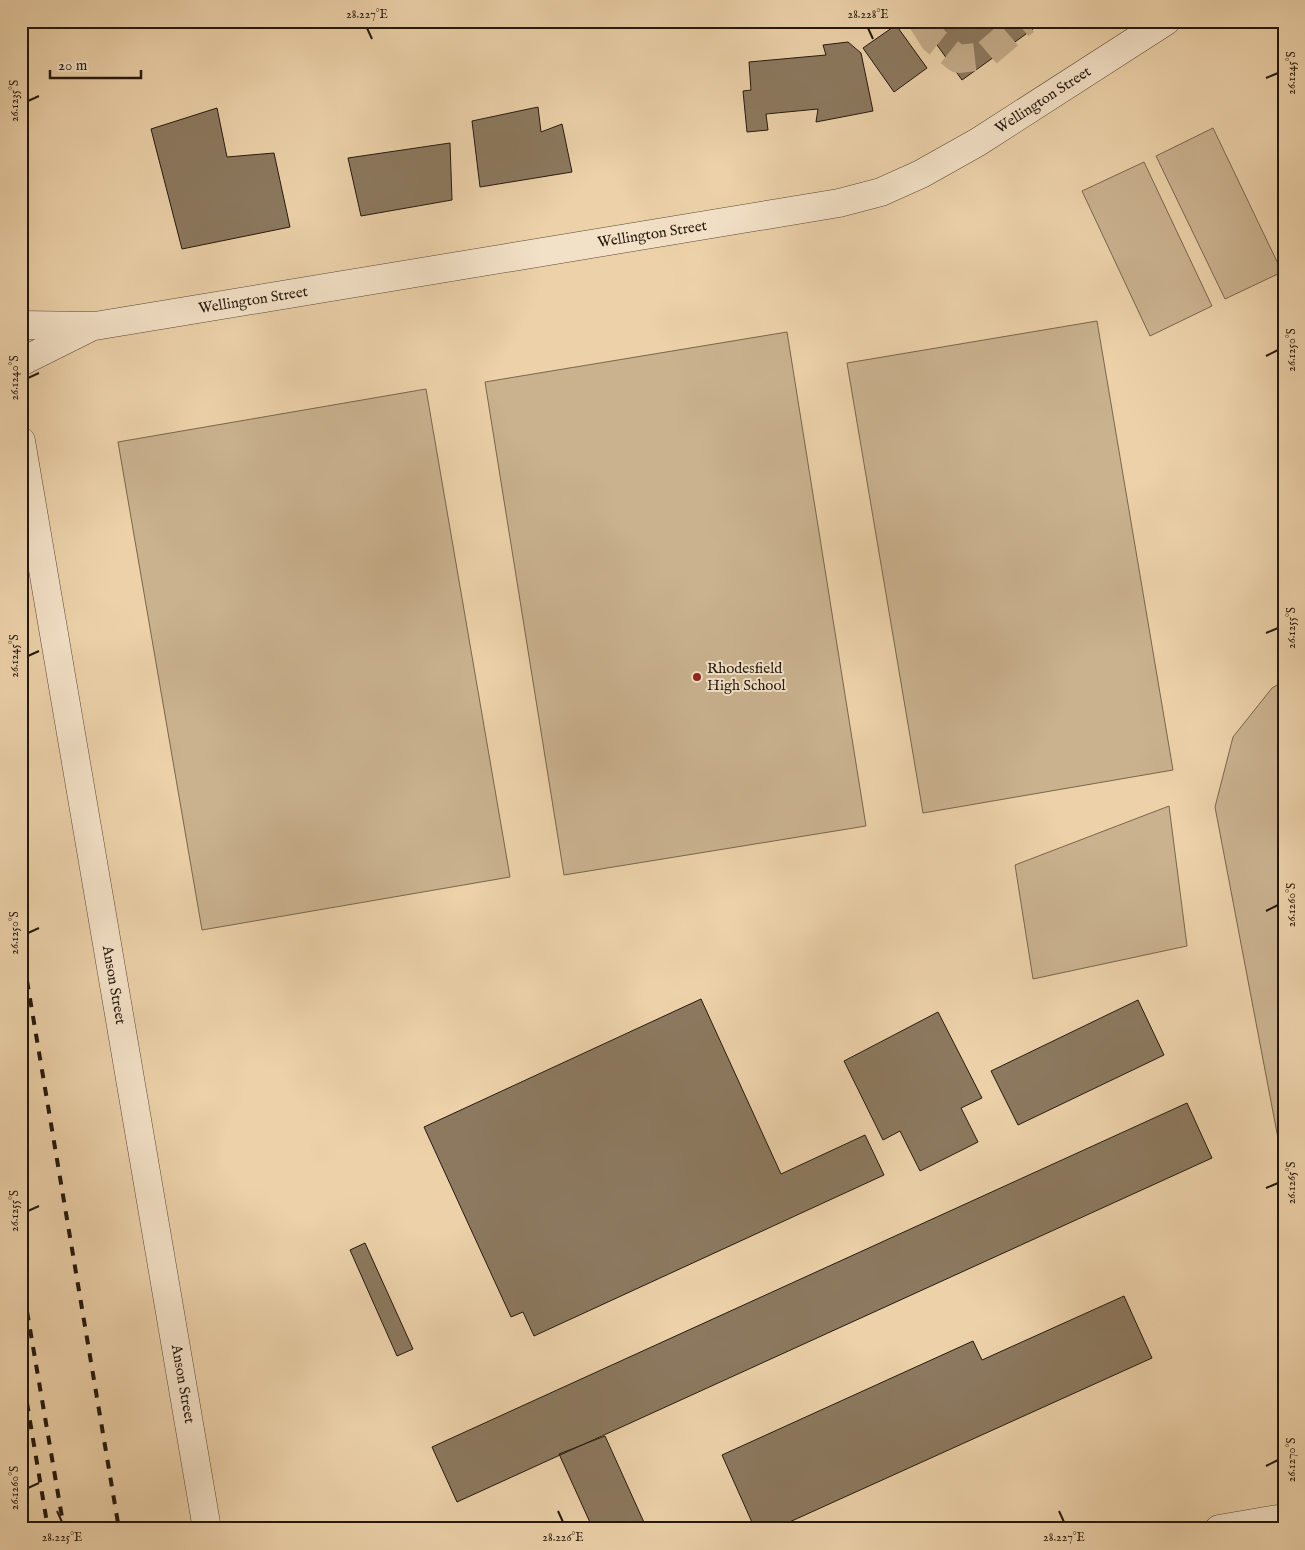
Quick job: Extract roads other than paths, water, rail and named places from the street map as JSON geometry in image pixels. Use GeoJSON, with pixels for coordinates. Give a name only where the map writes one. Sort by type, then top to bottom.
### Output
{"type":"FeatureCollection","features":[{"type":"Feature","properties":{"kind":"street","name":"Wellington Street"},"geometry":{"type":"LineString","coordinates":[[21,325],[94,326],[839,203],[881,192],[921,174],[978,142],[1166,21]]}},
{"type":"Feature","properties":{"kind":"street","name":"Wellington Street"},"geometry":{"type":"LineString","coordinates":[[21,362],[94,326]]}},
{"type":"Feature","properties":{"kind":"street","name":"Anson Street"},"geometry":{"type":"LineString","coordinates":[[21,441],[207,1529]]}},
{"type":"Feature","properties":{"kind":"street"},"geometry":{"type":"LineString","coordinates":[[1219,1529],[1284,1518]]}},
{"type":"Feature","properties":{"kind":"tunnel"},"geometry":{"type":"LineString","coordinates":[[922,21],[934,40],[958,59],[984,56],[1025,21]]}},
{"type":"Feature","properties":{"kind":"railway"},"geometry":{"type":"LineString","coordinates":[[21,945],[119,1529]]}},
{"type":"Feature","properties":{"kind":"railway"},"geometry":{"type":"LineString","coordinates":[[21,1276],[64,1529]]}},
{"type":"Feature","properties":{"kind":"railway"},"geometry":{"type":"LineString","coordinates":[[21,1367],[48,1529]]}},
{"type":"Feature","properties":{"kind":"place","name":"Rhodesfield High School"},"geometry":{"type":"Point","coordinates":[697,677]}}]}
